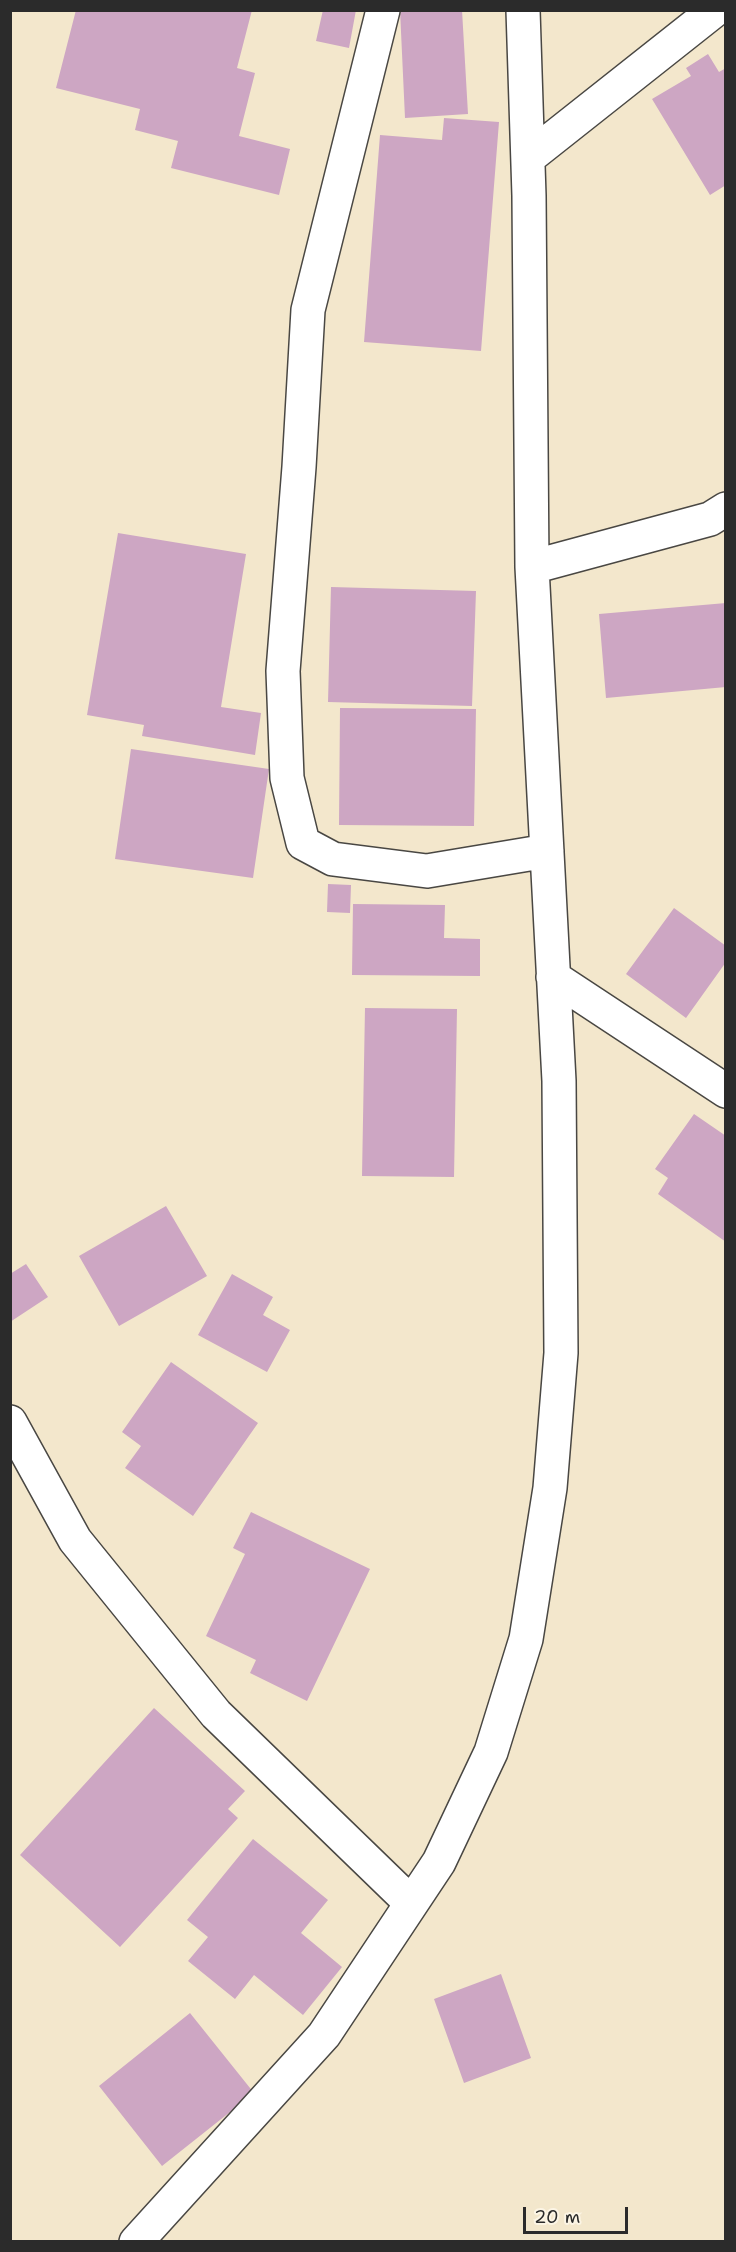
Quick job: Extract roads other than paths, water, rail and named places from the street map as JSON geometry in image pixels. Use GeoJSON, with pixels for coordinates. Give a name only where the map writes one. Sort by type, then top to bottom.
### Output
{"type":"FeatureCollection","features":[{"type":"Feature","properties":{"kind":"street"},"geometry":{"type":"LineString","coordinates":[[383,10],[308,310],[299,467],[283,671],[287,778],[303,843],[333,859],[427,871],[547,851]]}},
{"type":"Feature","properties":{"kind":"street"},"geometry":{"type":"LineString","coordinates":[[136,2241],[324,2035],[439,1862],[491,1752],[526,1639],[550,1488],[561,1353],[559,1080],[532,567],[528,158],[523,10]]}},
{"type":"Feature","properties":{"kind":"street"},"geometry":{"type":"LineString","coordinates":[[528,158],[715,10]]}},
{"type":"Feature","properties":{"kind":"street"},"geometry":{"type":"LineString","coordinates":[[532,567],[710,519],[726,509]]}},
{"type":"Feature","properties":{"kind":"street"},"geometry":{"type":"LineString","coordinates":[[553,977],[726,1091]]}},
{"type":"Feature","properties":{"kind":"street"},"geometry":{"type":"LineString","coordinates":[[10,1422],[75,1540],[216,1714],[411,1903]]}}]}
